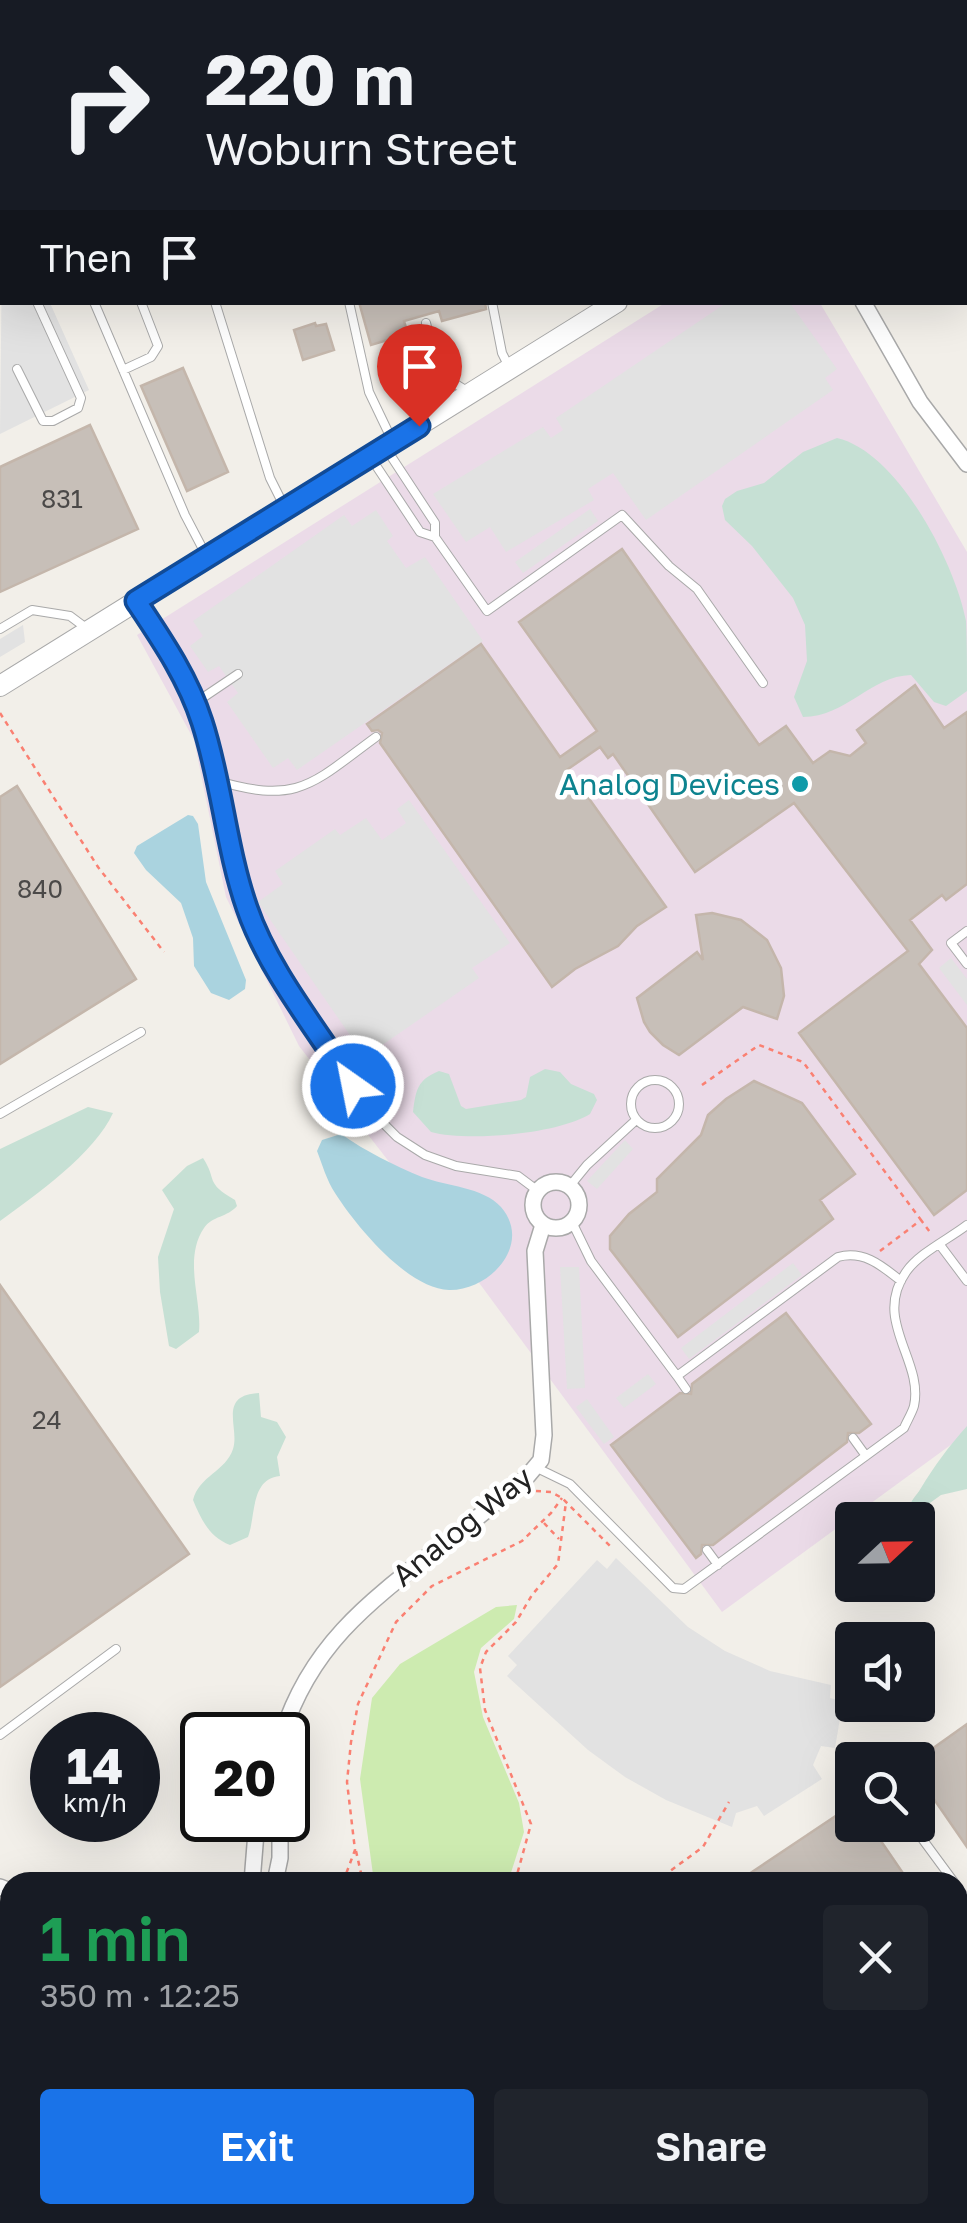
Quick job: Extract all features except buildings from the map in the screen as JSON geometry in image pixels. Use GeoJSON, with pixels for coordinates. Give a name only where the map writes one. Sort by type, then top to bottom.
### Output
{"type":"FeatureCollection","features":[{"type":"Feature","properties":{"kind":"street"},"geometry":{"type":"LineString","coordinates":[[0,686],[613,305]]}},
{"type":"Feature","properties":{"kind":"street"},"geometry":{"type":"LineString","coordinates":[[865,305],[920,402],[967,464]]}},
{"type":"Feature","properties":{"kind":"street"},"geometry":{"type":"LineString","coordinates":[[538,1191],[555,1182],[569,1187],[578,1201],[578,1212],[572,1222],[556,1228],[543,1225]]}},
{"type":"Feature","properties":{"kind":"street","name":"Analog Way"},"geometry":{"type":"LineString","coordinates":[[292,1712],[308,1674],[350,1620],[536,1468],[543,1450],[544,1419],[535,1250],[543,1225],[534,1210],[538,1191]]}},
{"type":"Feature","properties":{"kind":"street"},"geometry":{"type":"LineString","coordinates":[[253,1872],[255,1842]]}},
{"type":"Feature","properties":{"kind":"street"},"geometry":{"type":"LineString","coordinates":[[278,1872],[280,1842]]}},
{"type":"Feature","properties":{"kind":"lane"},"geometry":{"type":"LineString","coordinates":[[17,368],[43,421],[54,421],[80,406],[81,398],[38,305]]}},
{"type":"Feature","properties":{"kind":"lane"},"geometry":{"type":"LineString","coordinates":[[95,305],[185,515],[207,557]]}},
{"type":"Feature","properties":{"kind":"lane"},"geometry":{"type":"LineString","coordinates":[[122,370],[150,358],[158,346],[143,305]]}},
{"type":"Feature","properties":{"kind":"lane"},"geometry":{"type":"LineString","coordinates":[[216,305],[270,478],[285,508]]}},
{"type":"Feature","properties":{"kind":"lane"},"geometry":{"type":"LineString","coordinates":[[350,305],[382,448],[420,532],[435,536]]}},
{"type":"Feature","properties":{"kind":"lane"},"geometry":{"type":"LineString","coordinates":[[493,305],[502,353],[510,369]]}},
{"type":"Feature","properties":{"kind":"lane"},"geometry":{"type":"LineString","coordinates":[[426,323],[439,374],[471,393]]}},
{"type":"Feature","properties":{"kind":"lane"},"geometry":{"type":"LineString","coordinates":[[382,448],[435,524],[435,536],[487,611],[622,515],[696,589],[763,683]]}},
{"type":"Feature","properties":{"kind":"lane"},"geometry":{"type":"LineString","coordinates":[[136,601],[173,658],[195,703],[253,924],[272,960],[373,1115],[397,1138],[425,1155],[456,1166],[518,1176],[538,1191]]}},
{"type":"Feature","properties":{"kind":"lane"},"geometry":{"type":"LineString","coordinates":[[0,629],[32,610],[76,618],[90,631]]}},
{"type":"Feature","properties":{"kind":"lane"},"geometry":{"type":"LineString","coordinates":[[195,703],[238,674]]}},
{"type":"Feature","properties":{"kind":"lane"},"geometry":{"type":"LineString","coordinates":[[218,782],[263,793],[294,790],[321,778],[376,737]]}},
{"type":"Feature","properties":{"kind":"lane"},"geometry":{"type":"LineString","coordinates":[[967,930],[951,943],[967,964]]}},
{"type":"Feature","properties":{"kind":"lane"},"geometry":{"type":"LineString","coordinates":[[0,1114],[141,1032]]}},
{"type":"Feature","properties":{"kind":"lane"},"geometry":{"type":"LineString","coordinates":[[647,1080],[668,1083],[678,1098],[674,1118],[656,1128],[636,1120],[630,1104],[636,1088],[647,1080]]}},
{"type":"Feature","properties":{"kind":"lane"},"geometry":{"type":"LineString","coordinates":[[569,1187],[636,1120]]}},
{"type":"Feature","properties":{"kind":"lane"},"geometry":{"type":"LineString","coordinates":[[572,1222],[591,1261],[686,1389]]}},
{"type":"Feature","properties":{"kind":"lane"},"geometry":{"type":"LineString","coordinates":[[536,1468],[570,1484],[674,1588],[684,1589],[904,1428],[914,1407],[914,1386],[894,1321],[901,1281],[910,1267],[967,1225]]}},
{"type":"Feature","properties":{"kind":"lane"},"geometry":{"type":"LineString","coordinates":[[940,1245],[967,1281]]}},
{"type":"Feature","properties":{"kind":"lane"},"geometry":{"type":"LineString","coordinates":[[677,1376],[838,1257],[849,1254],[873,1260],[901,1281]]}},
{"type":"Feature","properties":{"kind":"lane"},"geometry":{"type":"LineString","coordinates":[[853,1438],[866,1456]]}},
{"type":"Feature","properties":{"kind":"lane"},"geometry":{"type":"LineString","coordinates":[[707,1550],[718,1564]]}},
{"type":"Feature","properties":{"kind":"lane"},"geometry":{"type":"LineString","coordinates":[[0,1734],[116,1648]]}},
{"type":"Feature","properties":{"kind":"lane"},"geometry":{"type":"LineString","coordinates":[[924,1842],[946,1872]]}},
{"type":"Feature","properties":{"kind":"path"},"geometry":{"type":"LineString","coordinates":[[0,713],[98,866],[164,952]]}},
{"type":"Feature","properties":{"kind":"path"},"geometry":{"type":"LineString","coordinates":[[702,1085],[759,1045],[803,1062],[940,1245]]}},
{"type":"Feature","properties":{"kind":"path"},"geometry":{"type":"LineString","coordinates":[[873,1260],[880,1250],[921,1220]]}},
{"type":"Feature","properties":{"kind":"path"},"geometry":{"type":"LineString","coordinates":[[536,1492],[551,1492],[562,1498],[610,1546]]}},
{"type":"Feature","properties":{"kind":"path"},"geometry":{"type":"LineString","coordinates":[[361,1872],[348,1782],[350,1742],[358,1704],[396,1622],[432,1586],[522,1542],[562,1498]]}},
{"type":"Feature","properties":{"kind":"path"},"geometry":{"type":"LineString","coordinates":[[518,1872],[531,1824],[485,1710],[480,1668],[486,1652],[516,1622],[558,1564],[566,1502]]}},
{"type":"Feature","properties":{"kind":"path"},"geometry":{"type":"LineString","coordinates":[[542,1522],[561,1541]]}},
{"type":"Feature","properties":{"kind":"path"},"geometry":{"type":"LineString","coordinates":[[669,1872],[703,1847],[729,1802]]}},
{"type":"Feature","properties":{"kind":"path"},"geometry":{"type":"LineString","coordinates":[[347,1872],[356,1850]]}},
{"type":"Feature","properties":{"kind":"shaded area"},"geometry":{"type":"Polygon","coordinates":[[[1,305],[51,305],[89,390],[0,434],[1,305]]]}},
{"type":"Feature","properties":{"kind":"shaded area"},"geometry":{"type":"Polygon","coordinates":[[[662,305],[821,305],[967,552],[967,1433],[873,1502],[835,1502],[835,1529],[722,1612],[404,1181],[299,1046],[226,897],[194,740],[137,635],[662,305]]]}},
{"type":"Feature","properties":{"kind":"shaded area"},"geometry":{"type":"Polygon","coordinates":[[[723,305],[791,305],[837,369],[825,378],[833,390],[646,520],[613,473],[588,489],[594,500],[506,552],[490,527],[466,542],[433,494],[543,427],[551,438],[563,430],[556,418],[723,305]]]}},
{"type":"Feature","properties":{"kind":"shaded area"},"geometry":{"type":"Polygon","coordinates":[[[590,509],[598,521],[523,573],[515,562],[590,509]]]}},
{"type":"Feature","properties":{"kind":"shaded area"},"geometry":{"type":"Polygon","coordinates":[[[376,510],[393,536],[387,541],[406,568],[425,557],[483,641],[297,770],[288,758],[273,768],[227,702],[238,693],[219,666],[208,672],[190,646],[203,636],[193,621],[344,515],[352,526],[376,510]]]}},
{"type":"Feature","properties":{"kind":"shaded area"},"geometry":{"type":"Polygon","coordinates":[[[23,625],[25,642],[0,657],[0,639],[23,625]]]}},
{"type":"Feature","properties":{"kind":"shaded area"},"geometry":{"type":"Polygon","coordinates":[[[409,800],[510,943],[472,968],[479,978],[365,1057],[258,902],[283,884],[275,871],[335,829],[340,835],[366,818],[382,840],[406,823],[397,809],[409,800]]]}},
{"type":"Feature","properties":{"kind":"shaded area"},"geometry":{"type":"Polygon","coordinates":[[[951,958],[967,979],[967,1005],[939,968],[951,958]]]}},
{"type":"Feature","properties":{"kind":"shaded area"},"geometry":{"type":"Polygon","coordinates":[[[625,1140],[633,1149],[597,1189],[587,1181],[625,1140]]]}},
{"type":"Feature","properties":{"kind":"shaded area"},"geometry":{"type":"Polygon","coordinates":[[[793,1263],[802,1275],[689,1359],[681,1348],[793,1263]]]}},
{"type":"Feature","properties":{"kind":"shaded area"},"geometry":{"type":"Polygon","coordinates":[[[560,1267],[579,1267],[585,1388],[567,1389],[560,1267]]]}},
{"type":"Feature","properties":{"kind":"shaded area"},"geometry":{"type":"Polygon","coordinates":[[[648,1374],[656,1384],[624,1408],[616,1398],[648,1374]]]}},
{"type":"Feature","properties":{"kind":"shaded area"},"geometry":{"type":"Polygon","coordinates":[[[587,1399],[614,1437],[604,1444],[576,1407],[587,1399]]]}},
{"type":"Feature","properties":{"kind":"shaded area"},"geometry":{"type":"Polygon","coordinates":[[[616,1558],[688,1627],[725,1651],[770,1671],[831,1685],[835,1722],[839,1722],[835,1748],[821,1746],[813,1765],[822,1779],[764,1816],[757,1806],[736,1813],[732,1827],[666,1800],[625,1777],[588,1750],[507,1676],[517,1665],[508,1656],[597,1560],[607,1569],[616,1558]]]}},
{"type":"Feature","properties":{"kind":"green space"},"geometry":{"type":"Polygon","coordinates":[[[837,438],[860,448],[902,487],[950,570],[966,621],[967,691],[946,706],[934,702],[911,675],[883,682],[818,715],[803,717],[794,697],[807,661],[805,625],[793,598],[752,546],[725,520],[722,506],[737,491],[764,483],[803,452],[837,438]]]}},
{"type":"Feature","properties":{"kind":"green space"},"geometry":{"type":"Polygon","coordinates":[[[545,1069],[560,1072],[571,1084],[594,1094],[597,1100],[590,1114],[535,1131],[467,1136],[431,1132],[413,1112],[419,1087],[439,1071],[449,1074],[461,1106],[466,1109],[521,1100],[526,1097],[530,1077],[545,1069]]]}},
{"type":"Feature","properties":{"kind":"green space"},"geometry":{"type":"Polygon","coordinates":[[[88,1107],[113,1113],[93,1143],[0,1221],[0,1149],[88,1107]]]}},
{"type":"Feature","properties":{"kind":"green space"},"geometry":{"type":"Polygon","coordinates":[[[203,1158],[215,1185],[237,1206],[207,1224],[198,1240],[194,1266],[199,1332],[176,1349],[169,1346],[160,1292],[158,1257],[174,1209],[162,1190],[187,1166],[203,1158]]]}},
{"type":"Feature","properties":{"kind":"green space"},"geometry":{"type":"Polygon","coordinates":[[[259,1393],[261,1417],[277,1422],[286,1437],[277,1457],[280,1476],[263,1484],[259,1491],[248,1537],[230,1545],[211,1532],[193,1500],[201,1485],[230,1457],[234,1406],[246,1395],[259,1393]]]}},
{"type":"Feature","properties":{"kind":"green space"},"geometry":{"type":"Polygon","coordinates":[[[967,1426],[967,1489],[941,1495],[931,1502],[911,1502],[967,1426]]]}},
{"type":"Feature","properties":{"kind":"green space"},"geometry":{"type":"Polygon","coordinates":[[[517,1605],[514,1619],[481,1648],[474,1672],[483,1717],[519,1803],[524,1832],[511,1872],[373,1872],[360,1779],[372,1698],[400,1664],[496,1607],[517,1605]]]}},
{"type":"Feature","properties":{"kind":"water"},"geometry":{"type":"Polygon","coordinates":[[[188,815],[198,824],[206,882],[246,980],[245,989],[229,1000],[211,993],[194,966],[193,938],[181,903],[134,853],[137,846],[188,815]]]}},
{"type":"Feature","properties":{"kind":"water"},"geometry":{"type":"Polygon","coordinates":[[[341,1134],[411,1172],[493,1200],[510,1221],[512,1236],[502,1263],[479,1283],[449,1290],[433,1287],[400,1268],[356,1222],[327,1178],[317,1151],[322,1140],[341,1134]]]}},
{"type":"Feature","properties":{"kind":"place","name":"Analog Devices"},"geometry":{"type":"Point","coordinates":[800,784]}},
{"type":"Feature","properties":{"kind":"route"},"geometry":{"type":"LineString","coordinates":[[353,1086],[253,924],[236,869],[202,720],[173,658],[136,601],[419,426]]}}]}
